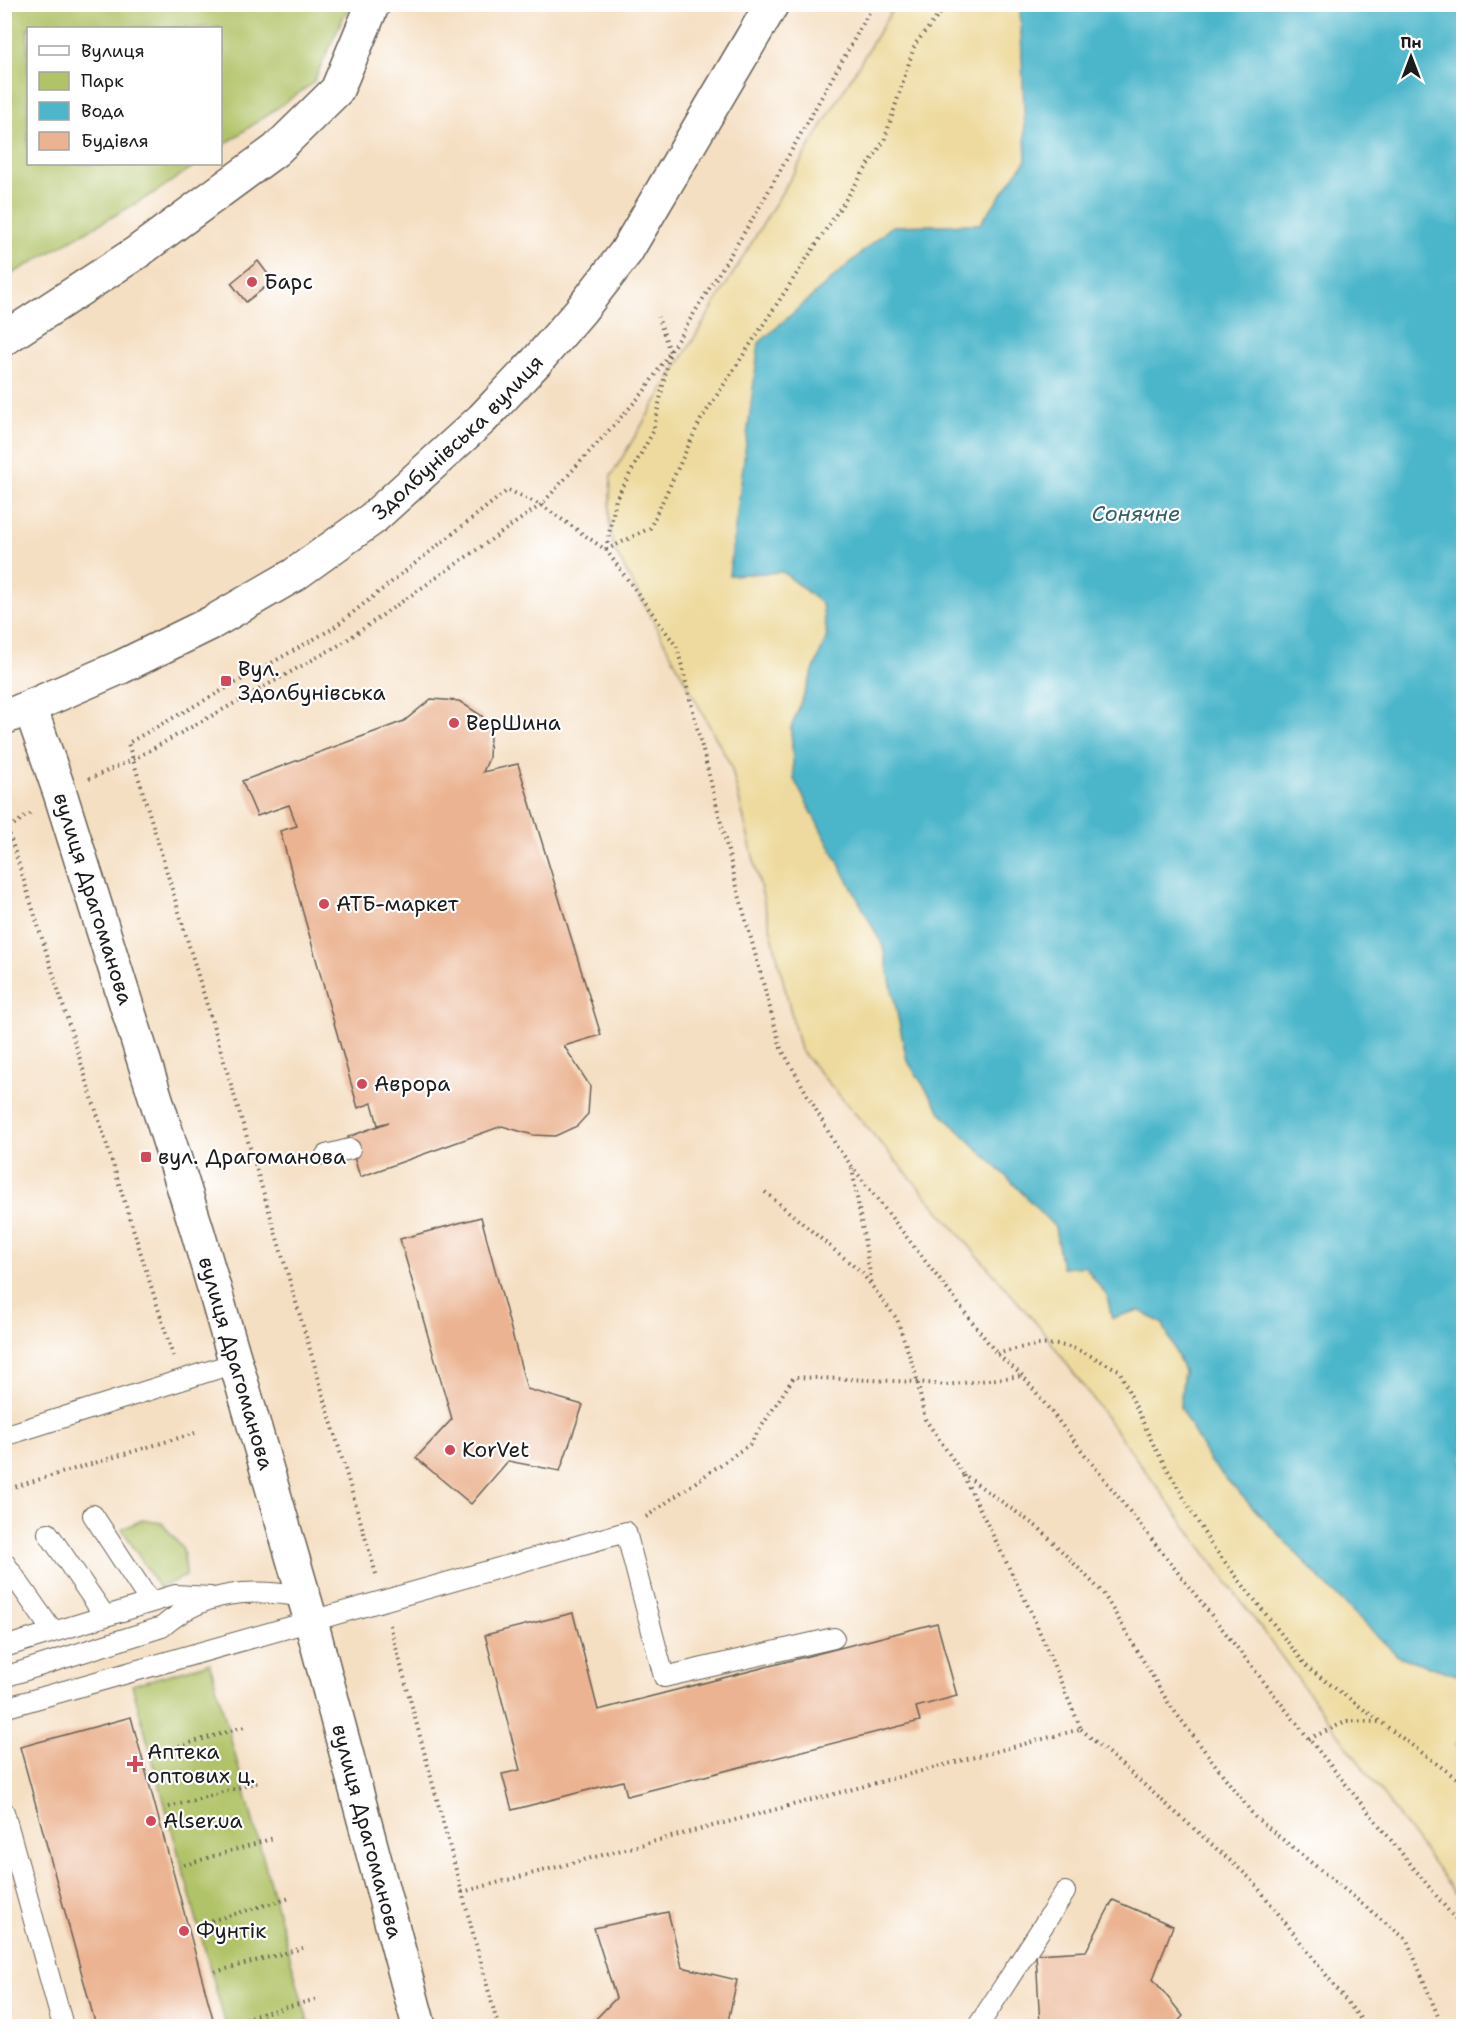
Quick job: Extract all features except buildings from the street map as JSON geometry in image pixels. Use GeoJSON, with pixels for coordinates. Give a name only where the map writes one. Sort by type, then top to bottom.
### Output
{"type":"FeatureCollection","features":[{"type":"Feature","properties":{"kind":"street"},"geometry":{"type":"LineString","coordinates":[[4,339],[136,254],[276,150],[337,90],[373,4]]}},
{"type":"Feature","properties":{"kind":"street","name":"Здолбунівська вулиця"},"geometry":{"type":"LineString","coordinates":[[17,712],[121,667],[211,623],[294,575],[372,519],[482,419],[581,310],[626,252],[772,4]]}},
{"type":"Feature","properties":{"kind":"street","name":"вулиця Драгоманова"},"geometry":{"type":"LineString","coordinates":[[17,712],[60,793],[198,1233],[307,1609],[419,2026]]}},
{"type":"Feature","properties":{"kind":"lane"},"geometry":{"type":"LineString","coordinates":[[326,1155],[350,1149]]}},
{"type":"Feature","properties":{"kind":"lane"},"geometry":{"type":"LineString","coordinates":[[4,1436],[235,1363]]}},
{"type":"Feature","properties":{"kind":"lane"},"geometry":{"type":"LineString","coordinates":[[93,1515],[150,1602]]}},
{"type":"Feature","properties":{"kind":"lane"},"geometry":{"type":"LineString","coordinates":[[4,1708],[307,1609],[626,1532],[664,1677],[834,1638]]}},
{"type":"Feature","properties":{"kind":"lane"},"geometry":{"type":"LineString","coordinates":[[48,1533],[105,1616]]}},
{"type":"Feature","properties":{"kind":"lane"},"geometry":{"type":"LineString","coordinates":[[4,1562],[53,1632]]}},
{"type":"Feature","properties":{"kind":"lane"},"geometry":{"type":"LineString","coordinates":[[4,1647],[175,1595],[217,1597],[270,1592],[307,1609]]}},
{"type":"Feature","properties":{"kind":"lane"},"geometry":{"type":"LineString","coordinates":[[4,1677],[162,1627],[176,1615],[217,1597]]}},
{"type":"Feature","properties":{"kind":"lane"},"geometry":{"type":"LineString","coordinates":[[4,1812],[63,2026]]}},
{"type":"Feature","properties":{"kind":"lane"},"geometry":{"type":"LineString","coordinates":[[978,2026],[1065,1892]]}},
{"type":"Feature","properties":{"kind":"path"},"geometry":{"type":"LineString","coordinates":[[7,830],[60,793],[134,759],[341,644],[541,506],[643,393],[755,215],[874,4]]}},
{"type":"Feature","properties":{"kind":"path"},"geometry":{"type":"LineString","coordinates":[[606,550],[650,528],[700,421],[884,141],[915,44],[948,4]]}},
{"type":"Feature","properties":{"kind":"path"},"geometry":{"type":"LineString","coordinates":[[606,550],[616,499],[653,432],[670,352],[658,317]]}},
{"type":"Feature","properties":{"kind":"path"},"geometry":{"type":"LineString","coordinates":[[270,1214],[128,743],[332,630],[508,490],[541,506],[606,550],[677,647],[739,895],[781,1048],[837,1147],[997,1354],[1023,1376],[1309,1739],[1464,1930]]}},
{"type":"Feature","properties":{"kind":"path"},"geometry":{"type":"LineString","coordinates":[[4,817],[175,1360]]}},
{"type":"Feature","properties":{"kind":"path"},"geometry":{"type":"LineString","coordinates":[[852,1166],[872,1286]]}},
{"type":"Feature","properties":{"kind":"path"},"geometry":{"type":"LineString","coordinates":[[765,1192],[862,1273],[897,1319],[917,1382],[925,1419],[963,1474],[1031,1612],[1081,1729],[1252,1881],[1366,2026]]}},
{"type":"Feature","properties":{"kind":"path"},"geometry":{"type":"LineString","coordinates":[[997,1354],[1021,1347],[1046,1345],[1071,1347],[1119,1370],[1154,1446],[1210,1543],[1308,1668],[1456,1778],[1464,1791]]}},
{"type":"Feature","properties":{"kind":"path"},"geometry":{"type":"LineString","coordinates":[[626,1532],[750,1444],[794,1377],[946,1385],[1023,1376]]}},
{"type":"Feature","properties":{"kind":"path"},"geometry":{"type":"LineString","coordinates":[[4,1490],[195,1433]]}},
{"type":"Feature","properties":{"kind":"path"},"geometry":{"type":"LineString","coordinates":[[963,1474],[1040,1529],[1103,1593],[1169,1704],[1256,1817],[1407,1940],[1442,2026]]}},
{"type":"Feature","properties":{"kind":"path"},"geometry":{"type":"LineString","coordinates":[[1309,1739],[1347,1721],[1381,1722]]}},
{"type":"Feature","properties":{"kind":"path"},"geometry":{"type":"LineString","coordinates":[[156,1753],[244,1727]]}},
{"type":"Feature","properties":{"kind":"path"},"geometry":{"type":"LineString","coordinates":[[462,1892],[1081,1729]]}},
{"type":"Feature","properties":{"kind":"path"},"geometry":{"type":"LineString","coordinates":[[169,1807],[259,1782]]}},
{"type":"Feature","properties":{"kind":"path"},"geometry":{"type":"LineString","coordinates":[[184,1864],[274,1838]]}},
{"type":"Feature","properties":{"kind":"path"},"geometry":{"type":"LineString","coordinates":[[200,1924],[290,1898]]}},
{"type":"Feature","properties":{"kind":"path"},"geometry":{"type":"LineString","coordinates":[[215,1972],[303,1948]]}},
{"type":"Feature","properties":{"kind":"path"},"geometry":{"type":"LineString","coordinates":[[227,2023],[317,1999]]}},
{"type":"Feature","properties":{"kind":"green space"},"geometry":{"type":"Polygon","coordinates":[[[5,4],[349,4],[313,83],[222,146],[222,27],[27,27],[27,165],[196,165],[154,193],[5,278],[5,4]]]}},
{"type":"Feature","properties":{"kind":"green space"},"geometry":{"type":"Polygon","coordinates":[[[142,1520],[162,1523],[183,1549],[186,1576],[159,1588],[122,1529],[142,1520]]]}},
{"type":"Feature","properties":{"kind":"green space"},"geometry":{"type":"Polygon","coordinates":[[[210,1663],[309,2026],[226,2026],[132,1685],[210,1663]]]}},
{"type":"Feature","properties":{"kind":"sand"},"geometry":{"type":"Polygon","coordinates":[[[895,5],[1020,5],[1027,160],[980,224],[892,226],[729,575],[783,572],[822,604],[827,636],[791,728],[794,779],[883,946],[907,1060],[943,1115],[1055,1227],[1062,1268],[1085,1266],[1107,1296],[1112,1318],[1139,1310],[1163,1324],[1184,1371],[1180,1407],[1211,1463],[1332,1591],[1398,1656],[1463,1677],[1463,1737],[1455,1745],[1463,1747],[1463,1904],[1042,1330],[800,1050],[731,766],[613,547],[609,519],[611,476],[895,5]]]}},
{"type":"Feature","properties":{"kind":"water","name":"Сонячне"},"geometry":{"type":"Polygon","coordinates":[[[1020,5],[1463,5],[1463,1677],[1398,1656],[1332,1591],[1211,1463],[1180,1407],[1184,1371],[1163,1324],[1139,1310],[1112,1318],[1107,1296],[1085,1266],[1062,1268],[1055,1227],[943,1115],[907,1060],[883,946],[794,779],[791,728],[827,636],[822,604],[783,572],[729,575],[759,343],[892,226],[980,224],[1026,160],[1020,5]]]}},
{"type":"Feature","properties":{"kind":"place","name":"Барс"},"geometry":{"type":"Point","coordinates":[252,282]}},
{"type":"Feature","properties":{"kind":"place","name":"Вул. Здолбунівська"},"geometry":{"type":"Point","coordinates":[226,681]}},
{"type":"Feature","properties":{"kind":"place","name":"ВерШина"},"geometry":{"type":"Point","coordinates":[454,723]}},
{"type":"Feature","properties":{"kind":"place","name":"АТБ-маркет"},"geometry":{"type":"Point","coordinates":[324,904]}},
{"type":"Feature","properties":{"kind":"place","name":"Аврора"},"geometry":{"type":"Point","coordinates":[362,1084]}},
{"type":"Feature","properties":{"kind":"place","name":"вул. Драгоманова"},"geometry":{"type":"Point","coordinates":[146,1157]}},
{"type":"Feature","properties":{"kind":"place","name":"KorVet"},"geometry":{"type":"Point","coordinates":[450,1450]}},
{"type":"Feature","properties":{"kind":"place","name":"Аптека оптових ц."},"geometry":{"type":"Point","coordinates":[135,1764]}},
{"type":"Feature","properties":{"kind":"place","name":"Alser.ua"},"geometry":{"type":"Point","coordinates":[151,1821]}},
{"type":"Feature","properties":{"kind":"place","name":"Фунтік"},"geometry":{"type":"Point","coordinates":[184,1931]}}]}
